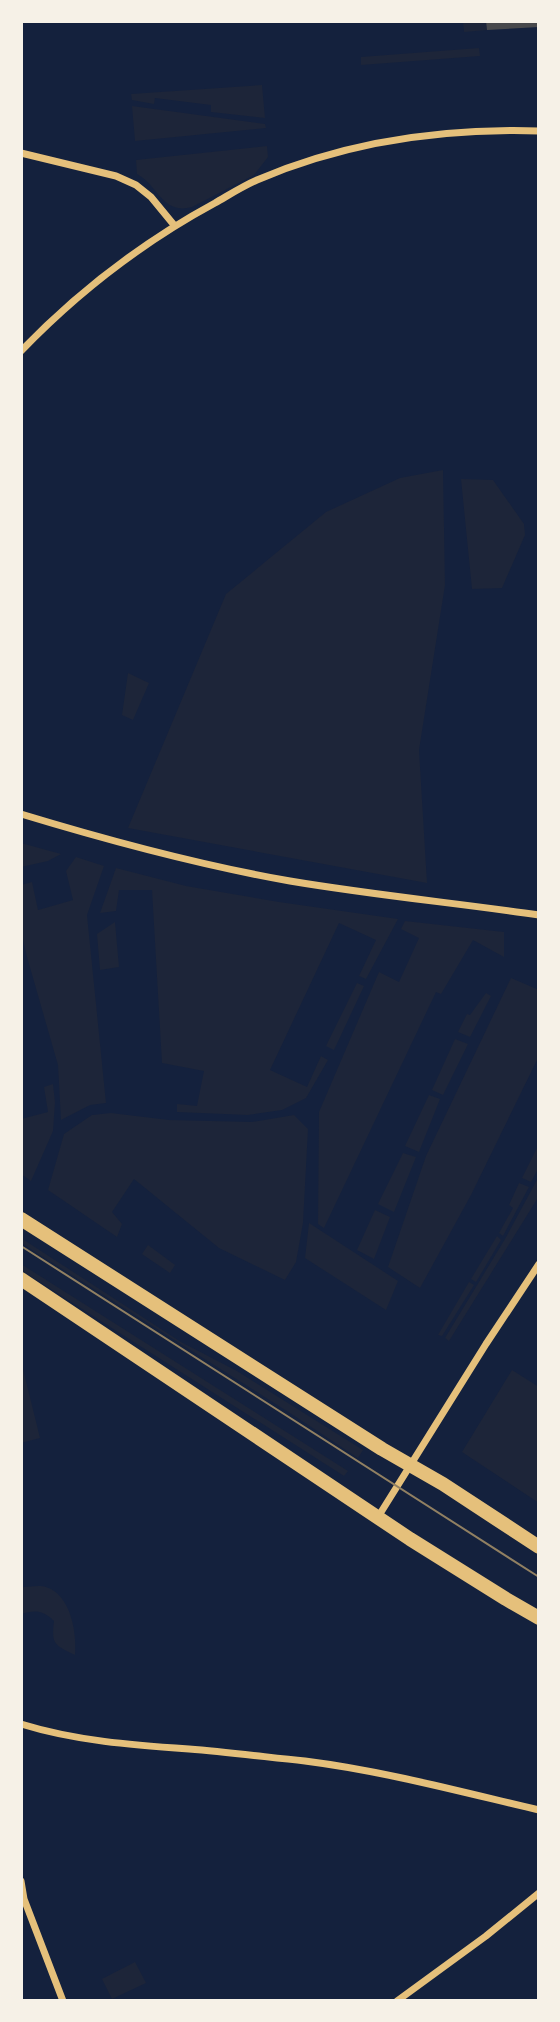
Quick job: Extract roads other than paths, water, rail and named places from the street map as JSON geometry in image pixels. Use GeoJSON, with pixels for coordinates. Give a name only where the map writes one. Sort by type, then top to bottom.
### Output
{"type":"FeatureCollection","features":[{"type":"Feature","properties":{"kind":"main road"},"geometry":{"type":"LineString","coordinates":[[21,1219],[539,1547]]}},
{"type":"Feature","properties":{"kind":"main road"},"geometry":{"type":"LineString","coordinates":[[21,1279],[377,1517],[539,1618]]}},
{"type":"Feature","properties":{"kind":"street"},"geometry":{"type":"LineString","coordinates":[[21,351],[43,328],[108,272],[174,225],[256,180],[311,161],[391,141],[454,132],[539,131]]}},
{"type":"Feature","properties":{"kind":"street"},"geometry":{"type":"LineString","coordinates":[[21,153],[116,176],[136,184],[151,197],[174,225]]}},
{"type":"Feature","properties":{"kind":"street"},"geometry":{"type":"LineString","coordinates":[[21,814],[118,844],[192,862],[291,881],[539,915]]}},
{"type":"Feature","properties":{"kind":"street"},"geometry":{"type":"LineString","coordinates":[[377,1517],[539,1264]]}},
{"type":"Feature","properties":{"kind":"street"},"geometry":{"type":"LineString","coordinates":[[21,1724],[46,1732],[116,1744],[257,1756],[369,1771],[539,1810]]}},
{"type":"Feature","properties":{"kind":"street"},"geometry":{"type":"LineString","coordinates":[[21,1881],[22,1899],[62,2001]]}},
{"type":"Feature","properties":{"kind":"street"},"geometry":{"type":"LineString","coordinates":[[397,2001],[539,1894]]}},
{"type":"Feature","properties":{"kind":"tram line"},"geometry":{"type":"LineString","coordinates":[[21,1246],[539,1577]]}}]}
